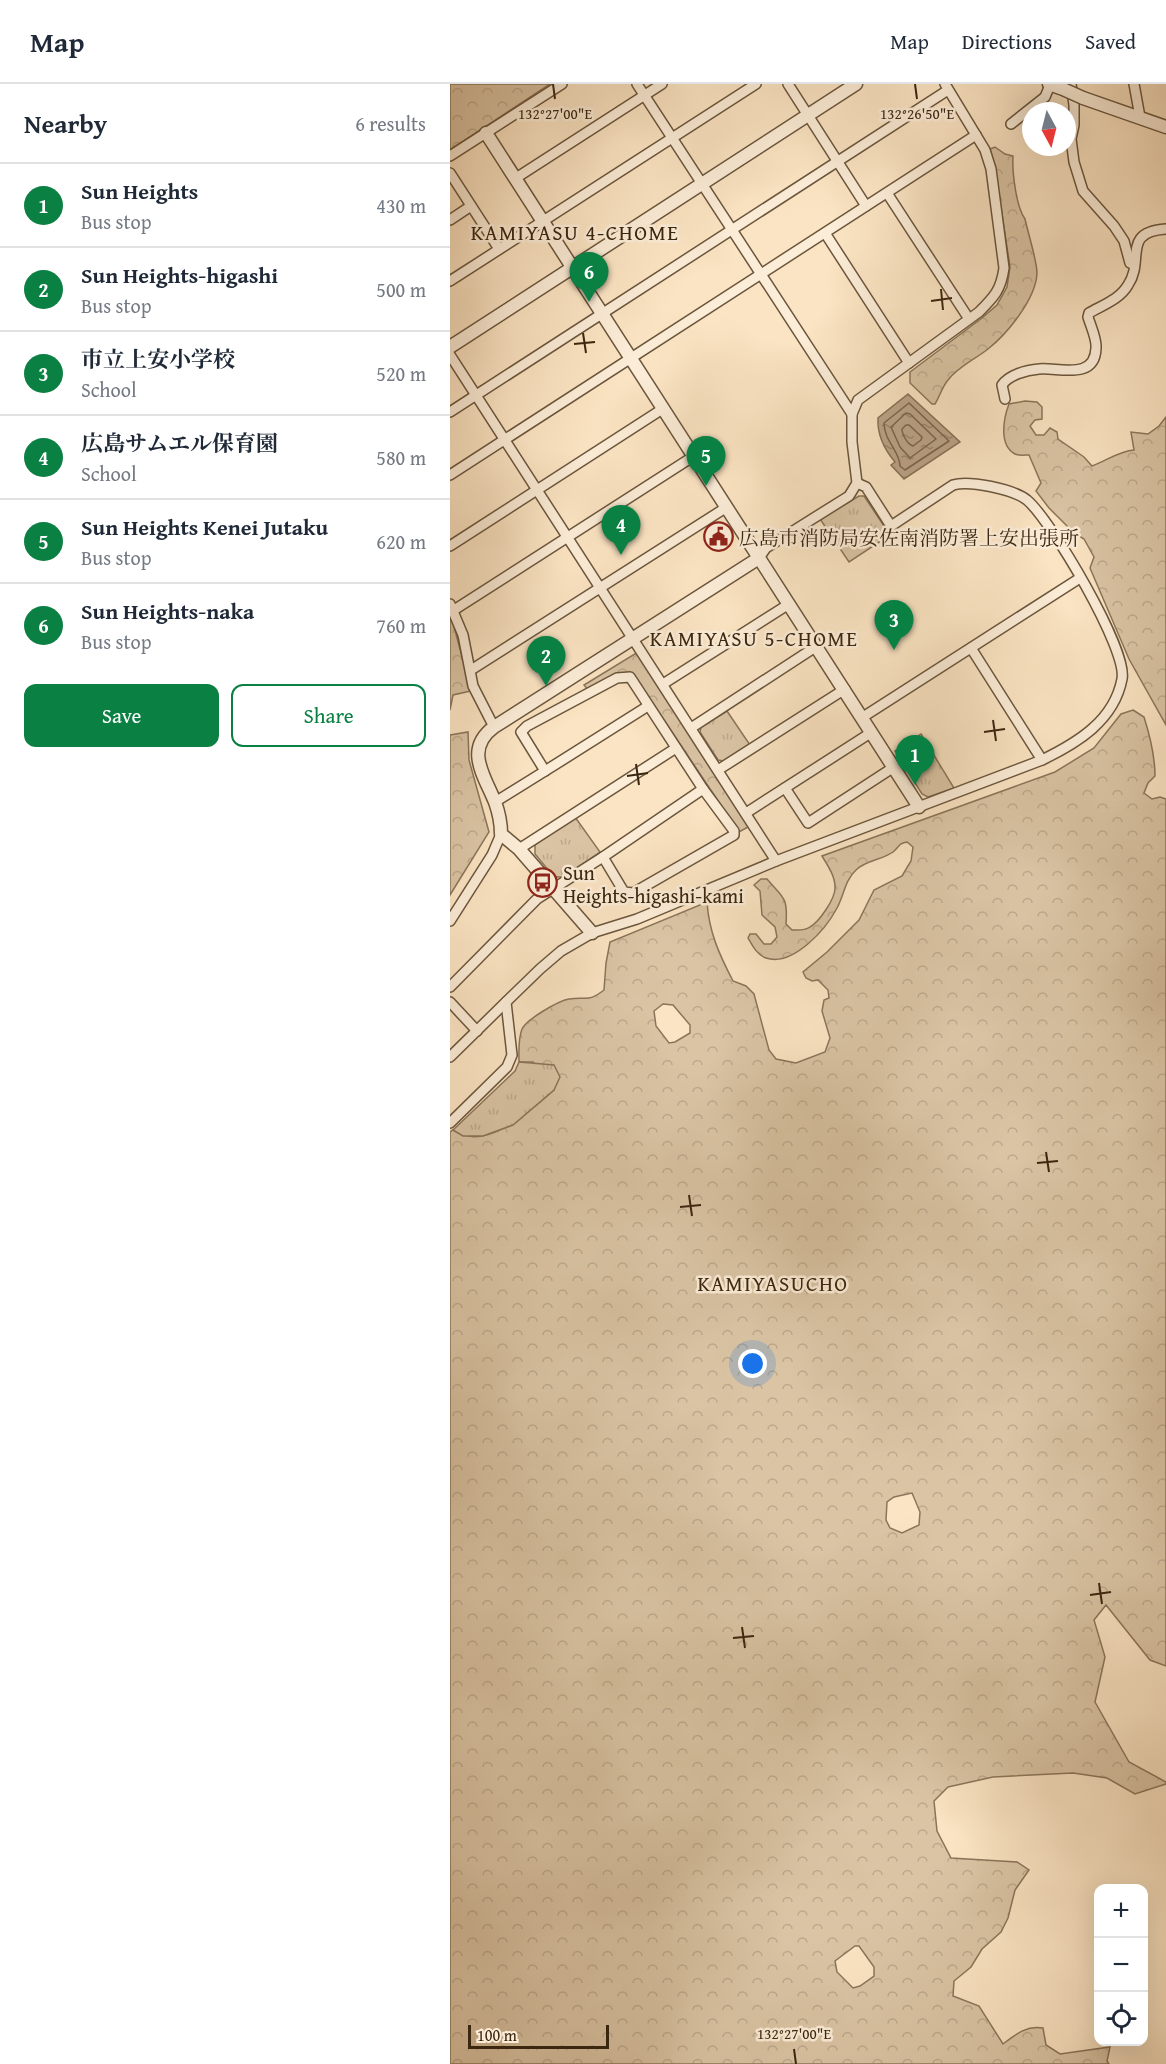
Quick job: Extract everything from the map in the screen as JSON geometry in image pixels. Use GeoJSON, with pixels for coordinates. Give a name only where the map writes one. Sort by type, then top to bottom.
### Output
{"type":"FeatureCollection","features":[{"type":"Feature","properties":{"kind":"street"},"geometry":{"type":"LineString","coordinates":[[450,156],[562,84]]}},
{"type":"Feature","properties":{"kind":"street"},"geometry":{"type":"LineString","coordinates":[[637,84],[852,414]]}},
{"type":"Feature","properties":{"kind":"street"},"geometry":{"type":"LineString","coordinates":[[516,178],[662,84]]}},
{"type":"Feature","properties":{"kind":"street"},"geometry":{"type":"LineString","coordinates":[[450,281],[756,84]]}},
{"type":"Feature","properties":{"kind":"street"},"geometry":{"type":"LineString","coordinates":[[788,84],[866,206]]}},
{"type":"Feature","properties":{"kind":"street"},"geometry":{"type":"LineString","coordinates":[[450,347],[856,84]]}},
{"type":"Feature","properties":{"kind":"street"},"geometry":{"type":"LineString","coordinates":[[1011,124],[1044,97],[1050,84],[1067,87],[1083,98],[1166,127]]}},
{"type":"Feature","properties":{"kind":"street"},"geometry":{"type":"LineString","coordinates":[[1134,84],[1140,117]]}},
{"type":"Feature","properties":{"kind":"street"},"geometry":{"type":"LineString","coordinates":[[450,412],[838,162],[946,87],[985,150],[991,169],[1004,268],[1002,283],[994,297],[969,320],[858,400],[852,414],[852,442],[857,483],[849,495],[766,548],[759,558],[487,732],[479,747],[478,760],[500,818],[501,834],[492,855],[450,921]]}},
{"type":"Feature","properties":{"kind":"street"},"geometry":{"type":"LineString","coordinates":[[1067,87],[1074,105],[1071,139],[1074,162],[1083,191],[1114,226],[1124,241],[1130,263],[1134,265]]}},
{"type":"Feature","properties":{"kind":"street"},"geometry":{"type":"LineString","coordinates":[[486,133],[919,807]]}},
{"type":"Feature","properties":{"kind":"street"},"geometry":{"type":"LineString","coordinates":[[450,475],[976,135]]}},
{"type":"Feature","properties":{"kind":"street"},"geometry":{"type":"LineString","coordinates":[[450,173],[499,249]]}},
{"type":"Feature","properties":{"kind":"street"},"geometry":{"type":"LineString","coordinates":[[887,193],[969,320]]}},
{"type":"Feature","properties":{"kind":"street"},"geometry":{"type":"LineString","coordinates":[[450,220],[471,206]]}},
{"type":"Feature","properties":{"kind":"street"},"geometry":{"type":"LineString","coordinates":[[1005,399],[1002,385],[1006,379],[1040,369],[1072,371],[1082,370],[1088,365],[1095,356],[1096,346],[1088,317],[1089,313],[1113,300],[1127,287],[1131,279],[1138,243],[1143,236],[1152,230],[1166,229]]}},
{"type":"Feature","properties":{"kind":"street"},"geometry":{"type":"LineString","coordinates":[[825,233],[909,363]]}},
{"type":"Feature","properties":{"kind":"street"},"geometry":{"type":"LineString","coordinates":[[450,355],[776,861]]}},
{"type":"Feature","properties":{"kind":"street"},"geometry":{"type":"LineString","coordinates":[[450,546],[664,408]]}},
{"type":"Feature","properties":{"kind":"street"},"geometry":{"type":"LineString","coordinates":[[494,727],[472,686],[463,635],[452,607],[568,537],[694,456]]}},
{"type":"Feature","properties":{"kind":"street"},"geometry":{"type":"LineString","coordinates":[[450,1057],[540,969],[561,951],[592,933],[637,919],[776,861],[1042,760],[1071,746],[1089,733],[1105,716],[1118,694],[1123,677],[1121,663],[1094,599],[1046,524],[1028,501],[1016,493],[963,482],[953,485],[891,526],[866,487],[857,483]]}},
{"type":"Feature","properties":{"kind":"street"},"geometry":{"type":"LineString","coordinates":[[471,670],[727,507]]}},
{"type":"Feature","properties":{"kind":"street"},"geometry":{"type":"LineString","coordinates":[[863,717],[1080,578]]}},
{"type":"Feature","properties":{"kind":"street"},"geometry":{"type":"LineString","coordinates":[[663,684],[789,604]]}},
{"type":"Feature","properties":{"kind":"street"},"geometry":{"type":"LineString","coordinates":[[691,728],[817,646]]}},
{"type":"Feature","properties":{"kind":"street"},"geometry":{"type":"LineString","coordinates":[[970,648],[1042,760]]}},
{"type":"Feature","properties":{"kind":"street"},"geometry":{"type":"LineString","coordinates":[[545,771],[521,732],[527,726],[617,678],[630,677],[703,789],[734,831],[734,835],[633,893],[624,892],[603,857]]}},
{"type":"Feature","properties":{"kind":"street"},"geometry":{"type":"LineString","coordinates":[[718,770],[845,689]]}},
{"type":"Feature","properties":{"kind":"street"},"geometry":{"type":"LineString","coordinates":[[495,802],[648,706]]}},
{"type":"Feature","properties":{"kind":"street"},"geometry":{"type":"LineString","coordinates":[[746,813],[872,732]]}},
{"type":"Feature","properties":{"kind":"street"},"geometry":{"type":"LineString","coordinates":[[519,849],[676,748]]}},
{"type":"Feature","properties":{"kind":"street"},"geometry":{"type":"LineString","coordinates":[[785,788],[808,823],[894,767]]}},
{"type":"Feature","properties":{"kind":"street"},"geometry":{"type":"LineString","coordinates":[[450,987],[537,899],[703,789]]}},
{"type":"Feature","properties":{"kind":"street"},"geometry":{"type":"LineString","coordinates":[[501,834],[519,849],[592,933]]}},
{"type":"Feature","properties":{"kind":"street"},"geometry":{"type":"LineString","coordinates":[[450,1002],[477,1030]]}},
{"type":"Feature","properties":{"kind":"street"},"geometry":{"type":"LineString","coordinates":[[450,1123],[507,1067],[512,1054],[506,1002]]}},
{"type":"Feature","properties":{"kind":"green space"},"geometry":{"type":"Polygon","coordinates":[[[450,84],[550,84],[450,150],[450,84]]]}},
{"type":"Feature","properties":{"kind":"green space"},"geometry":{"type":"Polygon","coordinates":[[[995,147],[1013,156],[1017,198],[1036,261],[1035,283],[1026,305],[1012,325],[988,349],[952,375],[935,404],[932,404],[910,383],[910,372],[997,305],[1007,287],[1010,267],[990,149],[995,147]]]}},
{"type":"Feature","properties":{"kind":"green space"},"geometry":{"type":"Polygon","coordinates":[[[1025,401],[1037,402],[1042,407],[1042,419],[1035,420],[1030,426],[1036,435],[1044,435],[1050,428],[1057,432],[1058,439],[1084,457],[1092,466],[1118,454],[1134,450],[1131,432],[1148,434],[1166,417],[1166,725],[1129,659],[1090,568],[1094,557],[1084,539],[1073,532],[1049,508],[1036,491],[1041,483],[1029,455],[1015,454],[1006,444],[1004,423],[1009,404],[1025,401]]]}},
{"type":"Feature","properties":{"kind":"green space"},"geometry":{"type":"Polygon","coordinates":[[[859,496],[864,496],[890,535],[849,562],[820,519],[859,496]]]}},
{"type":"Feature","properties":{"kind":"green space"},"geometry":{"type":"Polygon","coordinates":[[[450,611],[471,691],[453,695],[450,710],[450,611]]]}},
{"type":"Feature","properties":{"kind":"green space"},"geometry":{"type":"Polygon","coordinates":[[[638,652],[750,826],[739,832],[633,674],[617,674],[589,691],[584,685],[638,652]]]}},
{"type":"Feature","properties":{"kind":"green space"},"geometry":{"type":"Polygon","coordinates":[[[1133,710],[1144,717],[1152,746],[1155,776],[1148,783],[1144,793],[1152,799],[1160,797],[1166,799],[1166,1666],[1150,1660],[1106,1605],[1094,1620],[1105,1657],[1095,1702],[1129,1762],[1166,1784],[1135,1794],[1107,1778],[1073,1773],[993,1777],[948,1787],[934,1801],[937,1831],[951,1858],[1017,1862],[1029,1870],[1015,1890],[1008,1918],[1001,1932],[982,1949],[971,1967],[954,1981],[953,1996],[979,2006],[1003,2044],[1027,2029],[1043,2028],[1046,2045],[1060,2054],[1110,2047],[1107,2061],[1109,2064],[450,2064],[450,1132],[453,1130],[466,1136],[493,1133],[520,1118],[554,1090],[533,1062],[519,1062],[520,1037],[525,1025],[558,1003],[569,999],[590,998],[604,990],[610,942],[707,902],[712,933],[719,952],[733,981],[746,986],[754,994],[769,1050],[776,1059],[796,1063],[825,1052],[830,1038],[822,1011],[824,1000],[829,998],[828,990],[818,980],[812,981],[806,978],[803,972],[859,920],[874,890],[902,876],[911,861],[913,847],[907,842],[902,843],[889,855],[864,864],[856,870],[849,878],[837,908],[825,926],[808,944],[787,957],[776,959],[763,957],[755,950],[748,938],[750,934],[756,934],[764,944],[771,944],[777,937],[775,927],[762,915],[760,891],[754,885],[761,879],[767,879],[785,902],[786,924],[792,930],[808,928],[822,915],[835,892],[835,883],[822,856],[1055,772],[1094,748],[1121,714],[1133,710]],[[663,1004],[654,1011],[656,1026],[669,1043],[675,1042],[690,1033],[690,1025],[673,1005],[663,1004]],[[912,1493],[894,1497],[887,1502],[886,1520],[890,1528],[902,1533],[919,1525],[920,1512],[912,1493]],[[855,1946],[835,1961],[837,1972],[853,1988],[874,1976],[874,1967],[859,1946],[855,1946]]]}},
{"type":"Feature","properties":{"kind":"green space"},"geometry":{"type":"Polygon","coordinates":[[[727,711],[750,745],[724,761],[718,760],[700,732],[701,727],[727,711]]]}},
{"type":"Feature","properties":{"kind":"green space"},"geometry":{"type":"Polygon","coordinates":[[[468,732],[469,760],[489,832],[450,895],[450,735],[468,732]]]}},
{"type":"Feature","properties":{"kind":"green space"},"geometry":{"type":"Polygon","coordinates":[[[921,734],[954,788],[928,797],[922,794],[895,751],[921,734]]]}},
{"type":"Feature","properties":{"kind":"green space"},"geometry":{"type":"Polygon","coordinates":[[[575,817],[600,852],[563,877],[554,877],[535,854],[535,845],[575,817]]]}},
{"type":"Feature","properties":{"kind":"green space"},"geometry":{"type":"Polygon","coordinates":[[[519,1062],[554,1065],[560,1077],[554,1090],[513,1125],[483,1136],[463,1136],[453,1130],[515,1071],[519,1062]]]}},
{"type":"Feature","properties":{"kind":"water"},"geometry":{"type":"Polygon","coordinates":[[[908,394],[960,442],[904,479],[891,465],[895,462],[882,442],[878,418],[908,394]]]}},
{"type":"Feature","properties":{"kind":"place","name":"Sun Heights-naka"},"geometry":{"type":"Point","coordinates":[589,302]}},
{"type":"Feature","properties":{"kind":"place","name":"Sun Heights Kenei Jutaku"},"geometry":{"type":"Point","coordinates":[706,486]}},
{"type":"Feature","properties":{"kind":"place","name":"広島市消防局安佐南消防署上安出張所"},"geometry":{"type":"Point","coordinates":[718,537]}},
{"type":"Feature","properties":{"kind":"place","name":"広島サムエル保育園"},"geometry":{"type":"Point","coordinates":[621,555]}},
{"type":"Feature","properties":{"kind":"place","name":"市立上安小学校"},"geometry":{"type":"Point","coordinates":[894,650]}},
{"type":"Feature","properties":{"kind":"place","name":"Sun Heights-higashi"},"geometry":{"type":"Point","coordinates":[546,686]}},
{"type":"Feature","properties":{"kind":"place","name":"Sun Heights"},"geometry":{"type":"Point","coordinates":[915,785]}},
{"type":"Feature","properties":{"kind":"place","name":"Sun Heights-higashi-kami"},"geometry":{"type":"Point","coordinates":[542,883]}},
{"type":"Feature","properties":{"kind":"district","name":"KAMIYASU 4-CHOME"},"geometry":{"type":"Point","coordinates":[575,232]}},
{"type":"Feature","properties":{"kind":"district","name":"KAMIYASU 5-CHOME"},"geometry":{"type":"Point","coordinates":[754,638]}},
{"type":"Feature","properties":{"kind":"district","name":"KAMIYASUCHO"},"geometry":{"type":"Point","coordinates":[773,1283]}}]}
